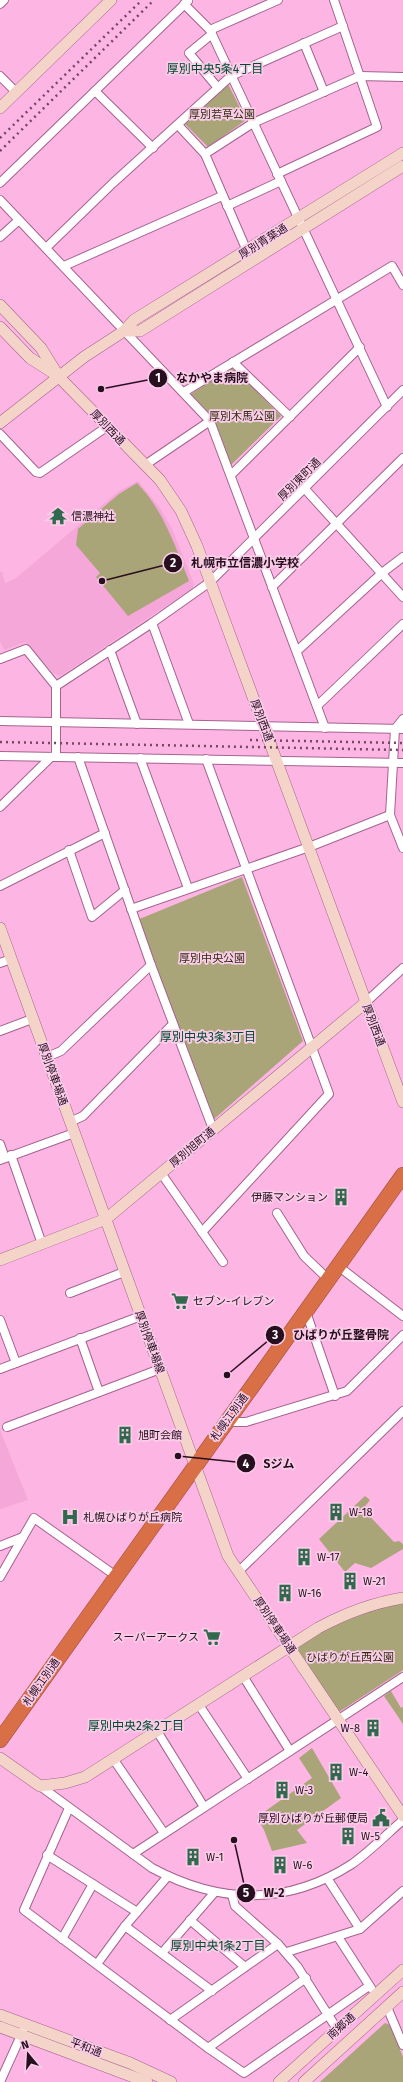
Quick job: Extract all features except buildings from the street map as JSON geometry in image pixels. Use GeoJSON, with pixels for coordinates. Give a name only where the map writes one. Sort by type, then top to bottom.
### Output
{"type":"FeatureCollection","features":[{"type":"Feature","properties":{"kind":"highway","name":"札幌江別通"},"geometry":{"type":"LineString","coordinates":[[0,1740],[195,1464],[306,1312],[403,1175]]}},
{"type":"Feature","properties":{"kind":"street"},"geometry":{"type":"LineString","coordinates":[[0,4],[4,0]]}},
{"type":"Feature","properties":{"kind":"street"},"geometry":{"type":"LineString","coordinates":[[0,108],[111,0]]}},
{"type":"Feature","properties":{"kind":"street"},"geometry":{"type":"LineString","coordinates":[[218,88],[189,53],[211,32],[278,0]]}},
{"type":"Feature","properties":{"kind":"street"},"geometry":{"type":"LineString","coordinates":[[227,206],[377,127],[334,0]]}},
{"type":"Feature","properties":{"kind":"street"},"geometry":{"type":"LineString","coordinates":[[0,183],[186,2],[211,32],[360,347],[386,406]]}},
{"type":"Feature","properties":{"kind":"street"},"geometry":{"type":"LineString","coordinates":[[46,248],[113,183],[231,76],[343,26]]}},
{"type":"Feature","properties":{"kind":"street"},"geometry":{"type":"LineString","coordinates":[[304,43],[324,92]]}},
{"type":"Feature","properties":{"kind":"street"},"geometry":{"type":"LineString","coordinates":[[0,76],[16,92]]}},
{"type":"Feature","properties":{"kind":"street"},"geometry":{"type":"LineString","coordinates":[[205,154],[253,123],[360,76],[403,77]]}},
{"type":"Feature","properties":{"kind":"street"},"geometry":{"type":"LineString","coordinates":[[95,91],[153,148]]}},
{"type":"Feature","properties":{"kind":"street"},"geometry":{"type":"LineString","coordinates":[[178,125],[205,154],[247,251]]}},
{"type":"Feature","properties":{"kind":"street","name":"厚別青葉通"},"geometry":{"type":"LineString","coordinates":[[124,331],[140,331],[301,224],[403,153]]}},
{"type":"Feature","properties":{"kind":"street","name":"厚別青葉通"},"geometry":{"type":"LineString","coordinates":[[59,376],[84,357],[124,331],[134,320],[247,251],[301,224],[403,166]]}},
{"type":"Feature","properties":{"kind":"street"},"geometry":{"type":"LineString","coordinates":[[64,266],[222,196]]}},
{"type":"Feature","properties":{"kind":"street"},"geometry":{"type":"LineString","coordinates":[[0,200],[210,421],[297,651],[324,728]]}},
{"type":"Feature","properties":{"kind":"street"},"geometry":{"type":"LineString","coordinates":[[0,237],[19,220]]}},
{"type":"Feature","properties":{"kind":"street"},"geometry":{"type":"LineString","coordinates":[[184,392],[392,266],[403,285]]}},
{"type":"Feature","properties":{"kind":"street","name":"厚別西通"},"geometry":{"type":"LineString","coordinates":[[0,305],[41,348],[59,376],[168,490],[181,511],[210,582],[310,847],[365,1003],[403,1102]]}},
{"type":"Feature","properties":{"kind":"street","name":"厚別西通"},"geometry":{"type":"LineString","coordinates":[[0,327],[30,358],[59,376]]}},
{"type":"Feature","properties":{"kind":"street"},"geometry":{"type":"LineString","coordinates":[[231,475],[360,347]]}},
{"type":"Feature","properties":{"kind":"street"},"geometry":{"type":"LineString","coordinates":[[233,362],[290,417]]}},
{"type":"Feature","properties":{"kind":"street"},"geometry":{"type":"LineString","coordinates":[[0,423],[59,376]]}},
{"type":"Feature","properties":{"kind":"street","name":"厚別東町通"},"geometry":{"type":"LineString","coordinates":[[56,686],[152,623],[210,582],[254,540],[403,390]]}},
{"type":"Feature","properties":{"kind":"street"},"geometry":{"type":"LineString","coordinates":[[145,465],[210,421]]}},
{"type":"Feature","properties":{"kind":"street"},"geometry":{"type":"LineString","coordinates":[[0,434],[36,472],[40,473],[108,426]]}},
{"type":"Feature","properties":{"kind":"street"},"geometry":{"type":"LineString","coordinates":[[272,587],[403,458]]}},
{"type":"Feature","properties":{"kind":"street"},"geometry":{"type":"LineString","coordinates":[[305,489],[336,525],[403,597]]}},
{"type":"Feature","properties":{"kind":"street"},"geometry":{"type":"LineString","coordinates":[[297,651],[382,573],[403,557]]}},
{"type":"Feature","properties":{"kind":"street"},"geometry":{"type":"LineString","coordinates":[[152,623],[189,724]]}},
{"type":"Feature","properties":{"kind":"street"},"geometry":{"type":"LineString","coordinates":[[317,706],[403,624]]}},
{"type":"Feature","properties":{"kind":"street"},"geometry":{"type":"LineString","coordinates":[[0,659],[26,649],[56,686],[54,757],[0,807]]}},
{"type":"Feature","properties":{"kind":"street"},"geometry":{"type":"LineString","coordinates":[[110,650],[137,724]]}},
{"type":"Feature","properties":{"kind":"street"},"geometry":{"type":"LineString","coordinates":[[403,719],[399,729],[393,763],[390,815],[403,848]]}},
{"type":"Feature","properties":{"kind":"street"},"geometry":{"type":"LineString","coordinates":[[0,721],[399,729]]}},
{"type":"Feature","properties":{"kind":"street"},"geometry":{"type":"LineString","coordinates":[[0,756],[403,763]]}},
{"type":"Feature","properties":{"kind":"street"},"geometry":{"type":"LineString","coordinates":[[78,757],[151,965],[213,1129]]}},
{"type":"Feature","properties":{"kind":"street"},"geometry":{"type":"LineString","coordinates":[[140,758],[188,888]]}},
{"type":"Feature","properties":{"kind":"street"},"geometry":{"type":"LineString","coordinates":[[202,1232],[329,1094],[245,869],[206,759]]}},
{"type":"Feature","properties":{"kind":"street"},"geometry":{"type":"LineString","coordinates":[[131,908],[310,847],[390,815]]}},
{"type":"Feature","properties":{"kind":"street"},"geometry":{"type":"LineString","coordinates":[[0,886],[105,833]]}},
{"type":"Feature","properties":{"kind":"street"},"geometry":{"type":"LineString","coordinates":[[69,850],[92,917],[125,890]]}},
{"type":"Feature","properties":{"kind":"street","name":"厚別停車場通"},"geometry":{"type":"LineString","coordinates":[[0,928],[106,1219]]}},
{"type":"Feature","properties":{"kind":"street"},"geometry":{"type":"LineString","coordinates":[[0,963],[11,959]]}},
{"type":"Feature","properties":{"kind":"street"},"geometry":{"type":"LineString","coordinates":[[47,1057],[61,1051],[151,965]]}},
{"type":"Feature","properties":{"kind":"street"},"geometry":{"type":"LineString","coordinates":[[365,1003],[403,968]]}},
{"type":"Feature","properties":{"kind":"street","name":"厚別旭町通"},"geometry":{"type":"LineString","coordinates":[[0,1260],[106,1219],[365,1003]]}},
{"type":"Feature","properties":{"kind":"street"},"geometry":{"type":"LineString","coordinates":[[0,1031],[32,1019]]}},
{"type":"Feature","properties":{"kind":"street"},"geometry":{"type":"LineString","coordinates":[[70,1122],[83,1116],[173,1024]]}},
{"type":"Feature","properties":{"kind":"street"},"geometry":{"type":"LineString","coordinates":[[5,1158],[74,1132]]}},
{"type":"Feature","properties":{"kind":"street"},"geometry":{"type":"LineString","coordinates":[[0,1144],[42,1244]]}},
{"type":"Feature","properties":{"kind":"street"},"geometry":{"type":"LineString","coordinates":[[161,1173],[223,1262]]}},
{"type":"Feature","properties":{"kind":"street"},"geometry":{"type":"LineString","coordinates":[[277,1213],[304,1256],[328,1279]]}},
{"type":"Feature","properties":{"kind":"street","name":"厚別停車場線"},"geometry":{"type":"LineString","coordinates":[[106,1219],[195,1464]]}},
{"type":"Feature","properties":{"kind":"street"},"geometry":{"type":"LineString","coordinates":[[338,1266],[403,1316]]}},
{"type":"Feature","properties":{"kind":"street"},"geometry":{"type":"LineString","coordinates":[[70,1293],[124,1272]]}},
{"type":"Feature","properties":{"kind":"street"},"geometry":{"type":"LineString","coordinates":[[306,1312],[334,1396]]}},
{"type":"Feature","properties":{"kind":"street"},"geometry":{"type":"LineString","coordinates":[[0,1369],[141,1316]]}},
{"type":"Feature","properties":{"kind":"street"},"geometry":{"type":"LineString","coordinates":[[0,1320],[16,1363]]}},
{"type":"Feature","properties":{"kind":"street"},"geometry":{"type":"LineString","coordinates":[[225,1422],[246,1422],[347,1391],[403,1335]]}},
{"type":"Feature","properties":{"kind":"street"},"geometry":{"type":"LineString","coordinates":[[80,1338],[99,1392]]}},
{"type":"Feature","properties":{"kind":"street"},"geometry":{"type":"LineString","coordinates":[[7,1427],[160,1369]]}},
{"type":"Feature","properties":{"kind":"street"},"geometry":{"type":"LineString","coordinates":[[238,1572],[403,1411]]}},
{"type":"Feature","properties":{"kind":"street","name":"厚別停車場通"},"geometry":{"type":"LineString","coordinates":[[195,1464],[228,1556],[403,1816]]}},
{"type":"Feature","properties":{"kind":"street"},"geometry":{"type":"LineString","coordinates":[[0,1576],[34,1518],[116,1576]]}},
{"type":"Feature","properties":{"kind":"street"},"geometry":{"type":"LineString","coordinates":[[0,1546],[23,1537]]}},
{"type":"Feature","properties":{"kind":"street"},"geometry":{"type":"LineString","coordinates":[[40,1786],[65,1783],[85,1777],[114,1760],[289,1646],[340,1616],[368,1606],[403,1598]]}},
{"type":"Feature","properties":{"kind":"street"},"geometry":{"type":"LineString","coordinates":[[243,1676],[290,1751]]}},
{"type":"Feature","properties":{"kind":"street"},"geometry":{"type":"LineString","coordinates":[[133,1854],[403,1677]]}},
{"type":"Feature","properties":{"kind":"street"},"geometry":{"type":"LineString","coordinates":[[199,1705],[248,1779]]}},
{"type":"Feature","properties":{"kind":"street"},"geometry":{"type":"LineString","coordinates":[[157,1732],[204,1807]]}},
{"type":"Feature","properties":{"kind":"street"},"geometry":{"type":"LineString","coordinates":[[0,1758],[133,1854],[168,1876],[214,1893],[251,1896],[287,1892],[307,1887],[327,1878],[370,1850],[403,1820]]}},
{"type":"Feature","properties":{"kind":"street"},"geometry":{"type":"LineString","coordinates":[[114,1760],[164,1833]]}},
{"type":"Feature","properties":{"kind":"street"},"geometry":{"type":"LineString","coordinates":[[69,1808],[24,1910],[170,2020],[244,2073],[329,2015],[373,1990],[338,1937]]}},
{"type":"Feature","properties":{"kind":"street"},"geometry":{"type":"LineString","coordinates":[[47,1855],[137,1912]]}},
{"type":"Feature","properties":{"kind":"street"},"geometry":{"type":"LineString","coordinates":[[97,1964],[125,1926],[168,1876]]}},
{"type":"Feature","properties":{"kind":"street"},"geometry":{"type":"LineString","coordinates":[[327,1878],[360,1929]]}},
{"type":"Feature","properties":{"kind":"street"},"geometry":{"type":"LineString","coordinates":[[62,1939],[93,1884]]}},
{"type":"Feature","properties":{"kind":"street"},"geometry":{"type":"LineString","coordinates":[[287,1952],[360,1929],[403,1891]]}},
{"type":"Feature","properties":{"kind":"street"},"geometry":{"type":"LineString","coordinates":[[162,1953],[214,1893]]}},
{"type":"Feature","properties":{"kind":"street"},"geometry":{"type":"LineString","coordinates":[[232,1895],[235,1906],[287,1952],[306,1978],[338,2029]]}},
{"type":"Feature","properties":{"kind":"street"},"geometry":{"type":"LineString","coordinates":[[190,1920],[245,1967]]}},
{"type":"Feature","properties":{"kind":"street"},"geometry":{"type":"LineString","coordinates":[[125,1926],[212,1990]]}},
{"type":"Feature","properties":{"kind":"street"},"geometry":{"type":"LineString","coordinates":[[170,2020],[278,1944]]}},
{"type":"Feature","properties":{"kind":"street","name":"南郷通"},"geometry":{"type":"LineString","coordinates":[[279,2082],[338,2029],[373,1990],[403,1970]]}},
{"type":"Feature","properties":{"kind":"street"},"geometry":{"type":"LineString","coordinates":[[208,2048],[306,1978]]}},
{"type":"Feature","properties":{"kind":"street","name":"南郷通"},"geometry":{"type":"LineString","coordinates":[[304,2082],[403,1992]]}},
{"type":"Feature","properties":{"kind":"street"},"geometry":{"type":"LineString","coordinates":[[387,2007],[403,2045]]}},
{"type":"Feature","properties":{"kind":"street","name":"平和通"},"geometry":{"type":"LineString","coordinates":[[0,2015],[24,2030],[147,2082]]}},
{"type":"Feature","properties":{"kind":"street","name":"平和通"},"geometry":{"type":"LineString","coordinates":[[0,2027],[24,2030],[130,2063],[171,2082]]}},
{"type":"Feature","properties":{"kind":"street"},"geometry":{"type":"LineString","coordinates":[[0,2082],[24,2030]]}},
{"type":"Feature","properties":{"kind":"shaded area"},"geometry":{"type":"Polygon","coordinates":[[[138,481],[160,508],[172,529],[194,584],[192,589],[60,676],[53,673],[25,642],[4,650],[0,641],[0,572],[2,572],[5,583],[16,578],[118,492],[138,481]]]}},
{"type":"Feature","properties":{"kind":"shaded area"},"geometry":{"type":"Polygon","coordinates":[[[0,1430],[28,1500],[0,1509],[0,1430]]]}},
{"type":"Feature","properties":{"kind":"green space","name":"厚別若草公園"},"geometry":{"type":"Polygon","coordinates":[[[228,84],[246,120],[208,147],[184,123],[228,84]]]}},
{"type":"Feature","properties":{"kind":"green space","name":"厚別木馬公園"},"geometry":{"type":"Polygon","coordinates":[[[232,366],[281,416],[231,465],[212,416],[191,394],[232,366]]]}},
{"type":"Feature","properties":{"kind":"green space"},"geometry":{"type":"Polygon","coordinates":[[[137,483],[155,505],[162,517],[174,542],[189,581],[128,616],[96,577],[100,573],[76,545],[78,529],[119,494],[137,483]]]}},
{"type":"Feature","properties":{"kind":"green space","name":"厚別中央公園"},"geometry":{"type":"Polygon","coordinates":[[[242,877],[303,1041],[213,1120],[137,920],[242,877]]]}},
{"type":"Feature","properties":{"kind":"green space"},"geometry":{"type":"Polygon","coordinates":[[[365,1496],[370,1500],[363,1509],[394,1542],[399,1541],[403,1544],[403,1549],[371,1568],[355,1563],[345,1572],[319,1539],[365,1496]]]}},
{"type":"Feature","properties":{"kind":"green space","name":"ひばりが丘西公園"},"geometry":{"type":"Polygon","coordinates":[[[403,1602],[403,1670],[339,1712],[295,1648],[340,1618],[403,1602]]]}},
{"type":"Feature","properties":{"kind":"green space"},"geometry":{"type":"Polygon","coordinates":[[[391,1691],[401,1708],[403,1707],[403,1724],[384,1696],[391,1691]]]}},
{"type":"Feature","properties":{"kind":"green space"},"geometry":{"type":"Polygon","coordinates":[[[312,1748],[341,1798],[297,1830],[307,1843],[272,1851],[257,1817],[312,1778],[299,1758],[312,1748]]]}},
{"type":"Feature","properties":{"kind":"green space"},"geometry":{"type":"Polygon","coordinates":[[[385,2023],[390,2025],[403,2057],[403,2082],[320,2082],[385,2023]]]}},
{"type":"Feature","properties":{"kind":"railway"},"geometry":{"type":"LineString","coordinates":[[0,138],[142,0]]}},
{"type":"Feature","properties":{"kind":"railway"},"geometry":{"type":"LineString","coordinates":[[0,151],[154,0]]}},
{"type":"Feature","properties":{"kind":"railway"},"geometry":{"type":"LineString","coordinates":[[250,740],[403,743]]}},
{"type":"Feature","properties":{"kind":"railway"},"geometry":{"type":"LineString","coordinates":[[0,742],[403,750]]}},
{"type":"Feature","properties":{"kind":"place","name":"なかやま病院"},"geometry":{"type":"Point","coordinates":[101,389]}},
{"type":"Feature","properties":{"kind":"place","name":"信濃神社"},"geometry":{"type":"Point","coordinates":[58,516]}},
{"type":"Feature","properties":{"kind":"place","name":"札幌市立信濃小学校"},"geometry":{"type":"Point","coordinates":[102,581]}},
{"type":"Feature","properties":{"kind":"place","name":"伊藤マンション"},"geometry":{"type":"Point","coordinates":[341,1197]}},
{"type":"Feature","properties":{"kind":"place","name":"セブン-イレブン"},"geometry":{"type":"Point","coordinates":[180,1301]}},
{"type":"Feature","properties":{"kind":"place","name":"ひばりが丘整骨院"},"geometry":{"type":"Point","coordinates":[227,1375]}},
{"type":"Feature","properties":{"kind":"place","name":"旭町会館"},"geometry":{"type":"Point","coordinates":[125,1435]}},
{"type":"Feature","properties":{"kind":"place","name":"Sジム"},"geometry":{"type":"Point","coordinates":[178,1456]}},
{"type":"Feature","properties":{"kind":"place","name":"W-18"},"geometry":{"type":"Point","coordinates":[336,1512]}},
{"type":"Feature","properties":{"kind":"place","name":"札幌ひばりが丘病院"},"geometry":{"type":"Point","coordinates":[70,1517]}},
{"type":"Feature","properties":{"kind":"place","name":"W-17"},"geometry":{"type":"Point","coordinates":[304,1557]}},
{"type":"Feature","properties":{"kind":"place","name":"W-21"},"geometry":{"type":"Point","coordinates":[350,1581]}},
{"type":"Feature","properties":{"kind":"place","name":"W-16"},"geometry":{"type":"Point","coordinates":[285,1593]}},
{"type":"Feature","properties":{"kind":"place","name":"スーパーアークス"},"geometry":{"type":"Point","coordinates":[212,1637]}},
{"type":"Feature","properties":{"kind":"place","name":"W-8"},"geometry":{"type":"Point","coordinates":[373,1728]}},
{"type":"Feature","properties":{"kind":"place","name":"W-4"},"geometry":{"type":"Point","coordinates":[336,1772]}},
{"type":"Feature","properties":{"kind":"place","name":"W-3"},"geometry":{"type":"Point","coordinates":[282,1790]}},
{"type":"Feature","properties":{"kind":"place","name":"厚別ひばりが丘郵便局"},"geometry":{"type":"Point","coordinates":[381,1818]}},
{"type":"Feature","properties":{"kind":"place","name":"W-5"},"geometry":{"type":"Point","coordinates":[348,1836]}},
{"type":"Feature","properties":{"kind":"place","name":"W-2"},"geometry":{"type":"Point","coordinates":[234,1840]}},
{"type":"Feature","properties":{"kind":"place","name":"W-1"},"geometry":{"type":"Point","coordinates":[193,1857]}},
{"type":"Feature","properties":{"kind":"place","name":"W-6"},"geometry":{"type":"Point","coordinates":[280,1865]}},
{"type":"Feature","properties":{"kind":"district","name":"厚別中央5条4丁目"},"geometry":{"type":"Point","coordinates":[215,69]}},
{"type":"Feature","properties":{"kind":"district","name":"厚別中央3条3丁目"},"geometry":{"type":"Point","coordinates":[208,1037]}},
{"type":"Feature","properties":{"kind":"district","name":"厚別中央2条2丁目"},"geometry":{"type":"Point","coordinates":[136,1726]}},
{"type":"Feature","properties":{"kind":"district","name":"厚別中央1条2丁目"},"geometry":{"type":"Point","coordinates":[218,1946]}}]}
